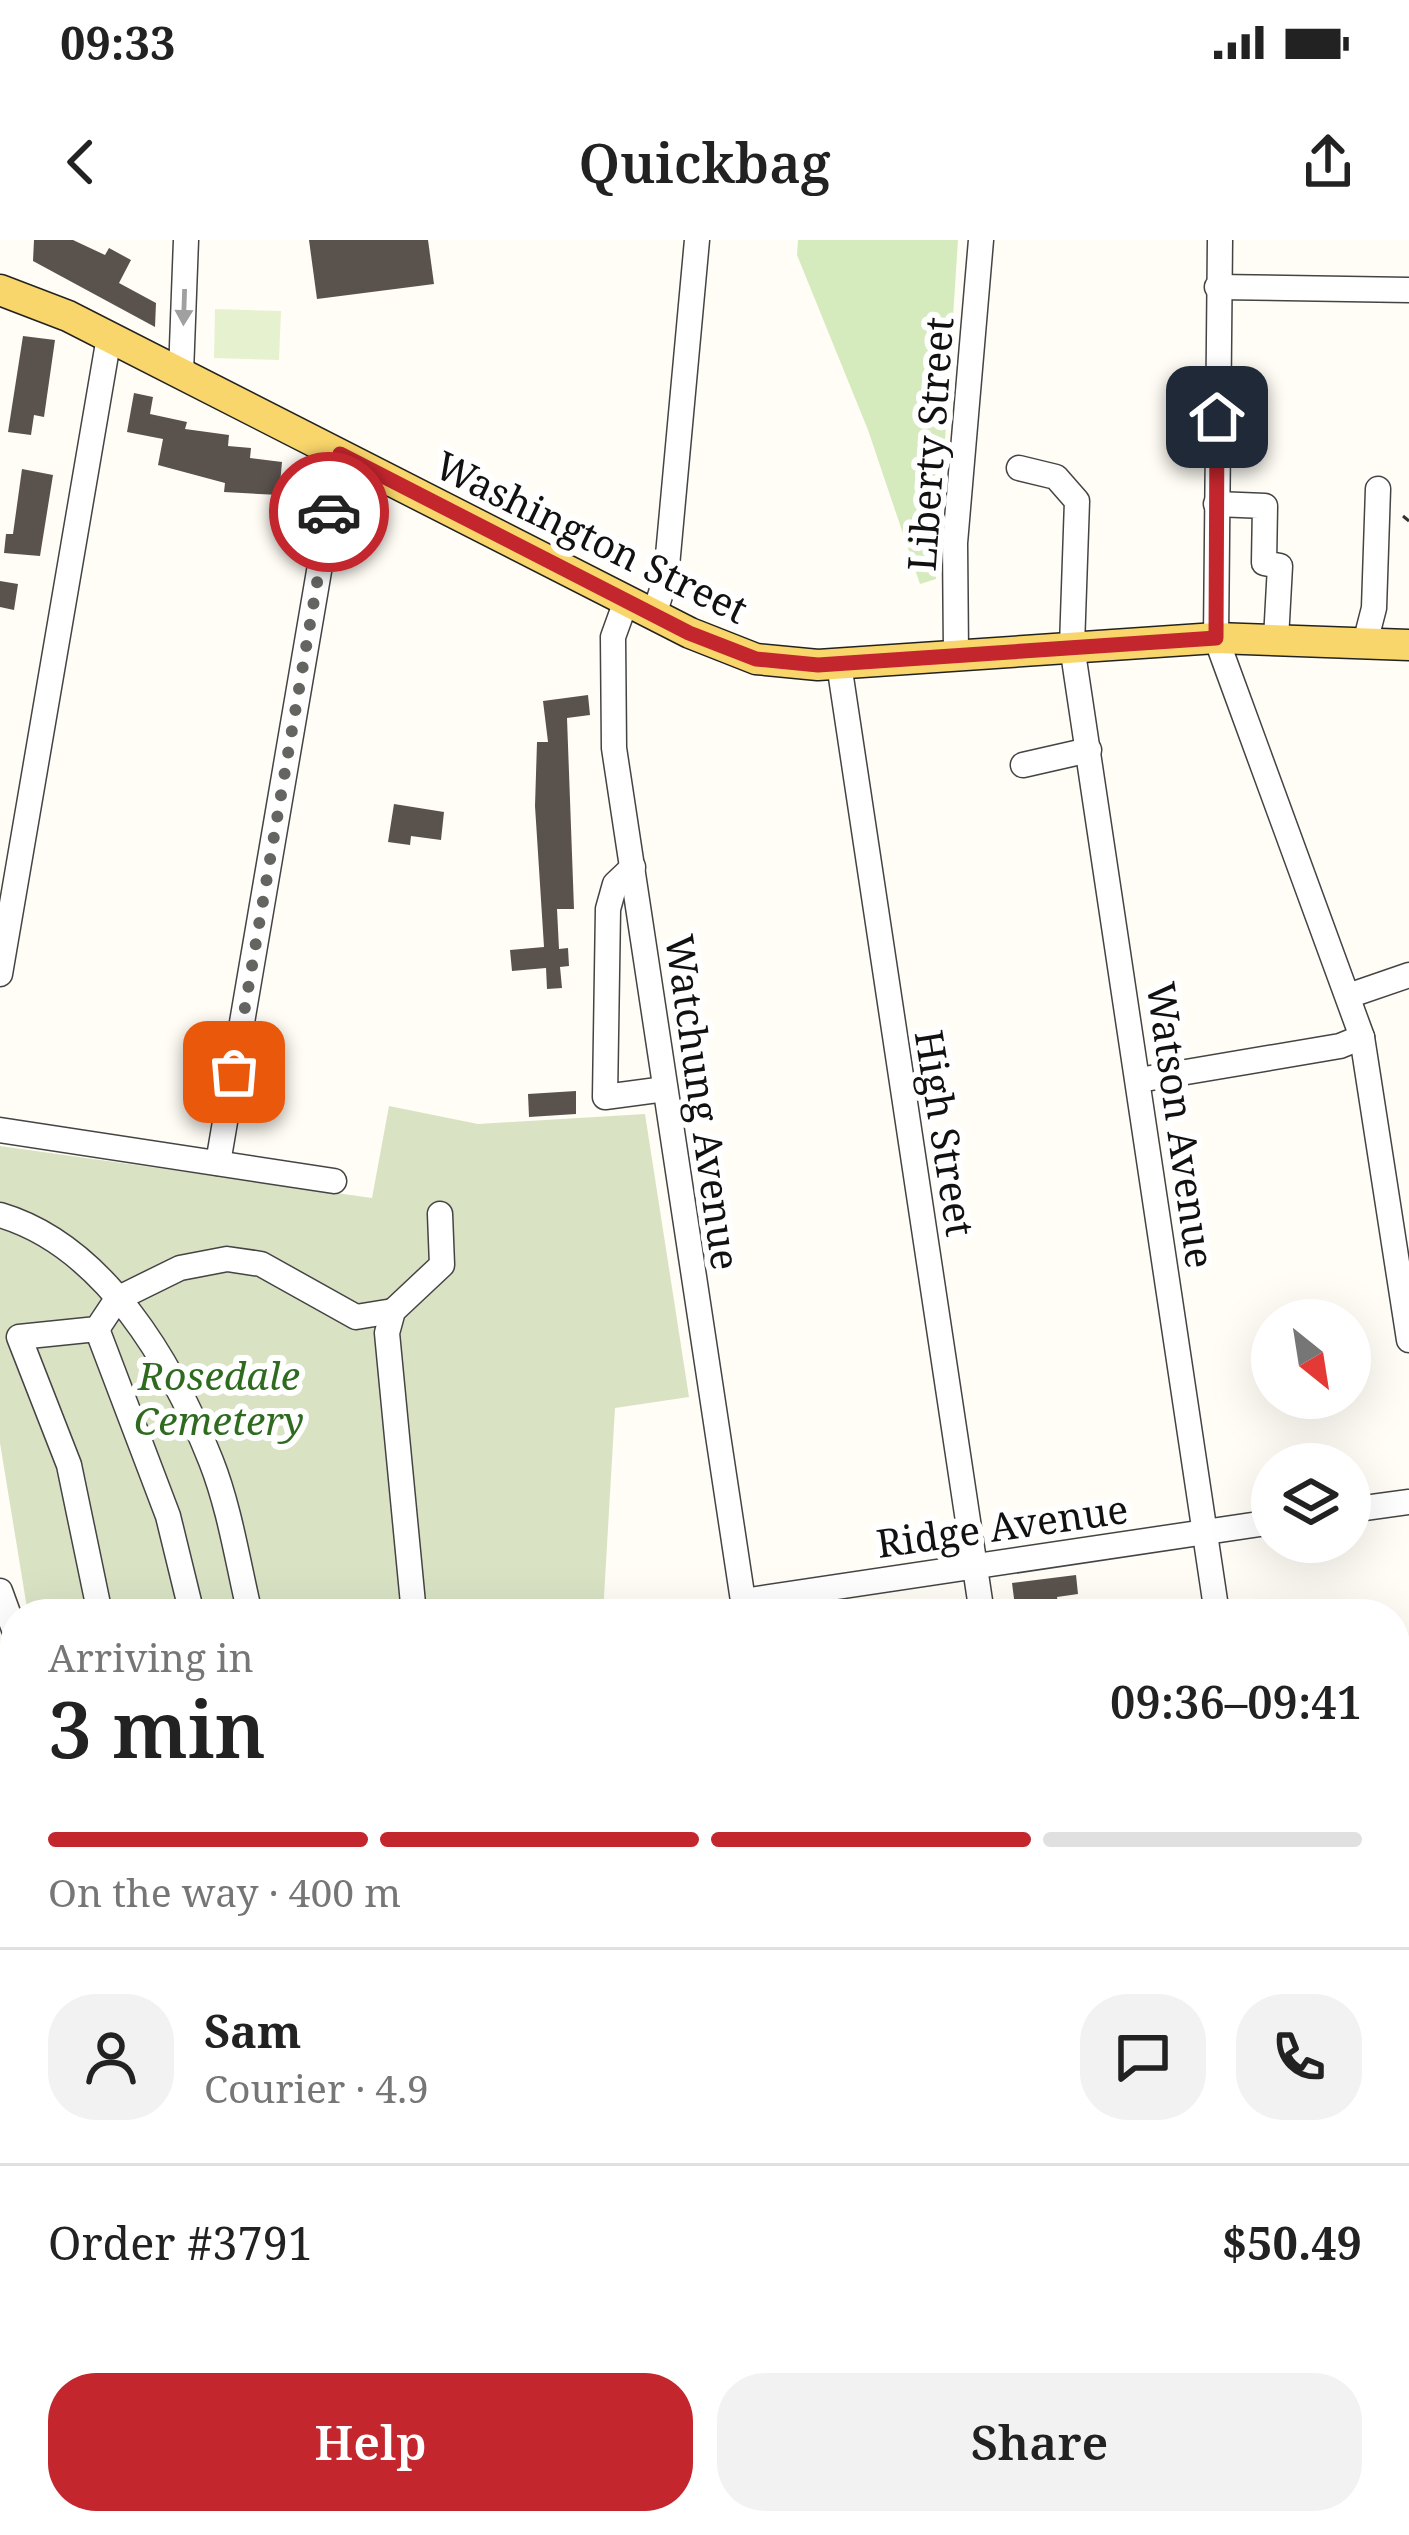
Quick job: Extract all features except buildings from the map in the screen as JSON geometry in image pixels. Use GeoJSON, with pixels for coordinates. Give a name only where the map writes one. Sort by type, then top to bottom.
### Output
{"type":"FeatureCollection","features":[{"type":"Feature","properties":{"kind":"main road","name":"Washington Street"},"geometry":{"type":"LineString","coordinates":[[0,290],[109,337],[640,608],[756,659],[839,664],[1216,638],[1409,645]]}},
{"type":"Feature","properties":{"kind":"street"},"geometry":{"type":"LineString","coordinates":[[181,373],[186,240]]}},
{"type":"Feature","properties":{"kind":"street","name":"Watchung Avenue"},"geometry":{"type":"LineString","coordinates":[[697,240],[666,577],[613,637],[613,732],[743,1599]]}},
{"type":"Feature","properties":{"kind":"street","name":"Liberty Street"},"geometry":{"type":"LineString","coordinates":[[956,654],[955,543],[981,240]]}},
{"type":"Feature","properties":{"kind":"street"},"geometry":{"type":"LineString","coordinates":[[1220,240],[1216,638],[1362,1037],[1404,1270],[1409,1340]]}},
{"type":"Feature","properties":{"kind":"street"},"geometry":{"type":"LineString","coordinates":[[1217,287],[1409,290]]}},
{"type":"Feature","properties":{"kind":"street"},"geometry":{"type":"LineString","coordinates":[[0,974],[109,337]]}},
{"type":"Feature","properties":{"kind":"street"},"geometry":{"type":"LineString","coordinates":[[218,1163],[340,454]]}},
{"type":"Feature","properties":{"kind":"street","name":"Watson Avenue"},"geometry":{"type":"LineString","coordinates":[[1019,468],[1055,477],[1077,501],[1072,646],[1215,1599]]}},
{"type":"Feature","properties":{"kind":"street"},"geometry":{"type":"LineString","coordinates":[[1365,643],[1374,608],[1378,489]]}},
{"type":"Feature","properties":{"kind":"street"},"geometry":{"type":"LineString","coordinates":[[1216,504],[1265,506],[1264,563],[1280,566],[1276,639]]}},
{"type":"Feature","properties":{"kind":"street","name":"High Street"},"geometry":{"type":"LineString","coordinates":[[839,664],[980,1599]]}},
{"type":"Feature","properties":{"kind":"street"},"geometry":{"type":"LineString","coordinates":[[1023,765],[1089,750]]}},
{"type":"Feature","properties":{"kind":"street"},"geometry":{"type":"LineString","coordinates":[[633,867],[620,875],[608,909],[605,1097],[665,1089]]}},
{"type":"Feature","properties":{"kind":"street"},"geometry":{"type":"LineString","coordinates":[[1348,996],[1409,974]]}},
{"type":"Feature","properties":{"kind":"street"},"geometry":{"type":"LineString","coordinates":[[1139,1080],[1340,1046],[1362,1037]]}},
{"type":"Feature","properties":{"kind":"street"},"geometry":{"type":"LineString","coordinates":[[0,1130],[334,1180]]}},
{"type":"Feature","properties":{"kind":"street"},"geometry":{"type":"LineString","coordinates":[[412,1599],[386,1333],[393,1311],[442,1265],[440,1214]]}},
{"type":"Feature","properties":{"kind":"street"},"geometry":{"type":"LineString","coordinates":[[0,1215],[45,1233],[117,1299],[158,1356],[212,1462],[246,1599]]}},
{"type":"Feature","properties":{"kind":"street"},"geometry":{"type":"LineString","coordinates":[[97,1329],[117,1299],[180,1268],[227,1259],[261,1264],[356,1317],[393,1311]]}},
{"type":"Feature","properties":{"kind":"street"},"geometry":{"type":"LineString","coordinates":[[97,1329],[19,1337],[69,1465],[97,1599]]}},
{"type":"Feature","properties":{"kind":"street"},"geometry":{"type":"LineString","coordinates":[[97,1329],[168,1516],[188,1599]]}},
{"type":"Feature","properties":{"kind":"street"},"geometry":{"type":"LineString","coordinates":[[1371,1507],[1409,1502]]}},
{"type":"Feature","properties":{"kind":"street","name":"Ridge Avenue"},"geometry":{"type":"LineString","coordinates":[[791,1599],[974,1564],[1251,1525]]}},
{"type":"Feature","properties":{"kind":"path"},"geometry":{"type":"LineString","coordinates":[[1402,516],[1409,521]]}},
{"type":"Feature","properties":{"kind":"green space"},"geometry":{"type":"Polygon","coordinates":[[[798,240],[958,240],[936,579],[920,584],[868,430],[797,255],[798,240]]]}},
{"type":"Feature","properties":{"kind":"green space"},"geometry":{"type":"Polygon","coordinates":[[[215,309],[281,311],[279,360],[214,358],[215,309]]]}},
{"type":"Feature","properties":{"kind":"green space","name":"Rosedale Cemetery"},"geometry":{"type":"Polygon","coordinates":[[[389,1106],[478,1124],[645,1114],[689,1397],[615,1408],[604,1599],[26,1599],[0,1443],[0,1146],[372,1198],[389,1106]]]}},
{"type":"Feature","properties":{"kind":"way so far"},"geometry":{"type":"LineString","coordinates":[[234,1072],[329,512]]}},
{"type":"Feature","properties":{"kind":"route"},"geometry":{"type":"LineString","coordinates":[[329,512],[340,454],[689,633],[738,654],[777,663],[818,665],[1216,638],[1217,417]]}}]}
